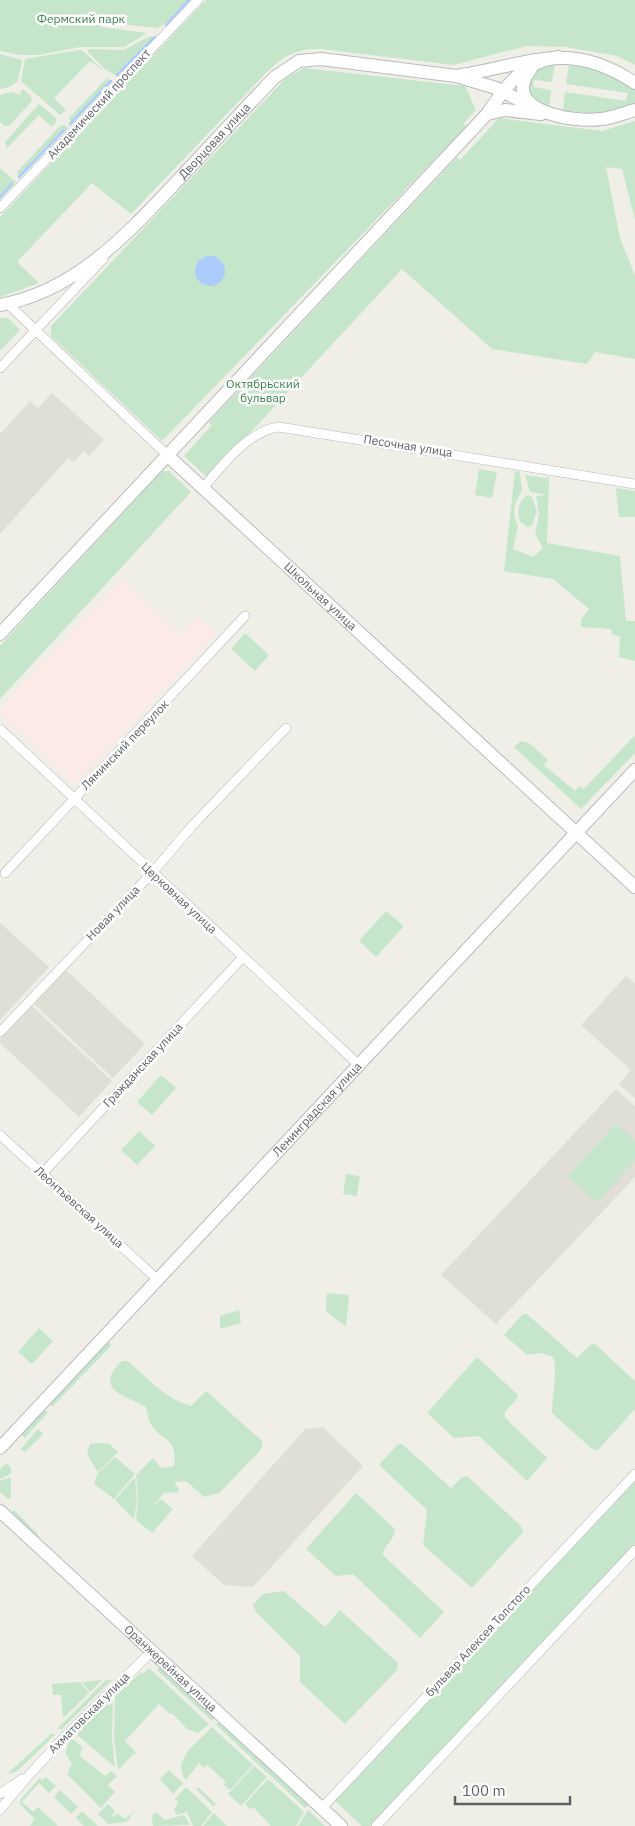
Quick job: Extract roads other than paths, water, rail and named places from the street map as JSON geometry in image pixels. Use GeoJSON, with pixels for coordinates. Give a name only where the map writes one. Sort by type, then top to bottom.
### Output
{"type":"FeatureCollection","features":[{"type":"Feature","properties":{"kind":"street","name":"Академический проспект"},"geometry":{"type":"LineString","coordinates":[[0,208],[198,0]]}},
{"type":"Feature","properties":{"kind":"street"},"geometry":{"type":"LineString","coordinates":[[0,634],[166,454],[487,114],[503,91],[524,70],[540,60],[558,58]]}},
{"type":"Feature","properties":{"kind":"street"},"geometry":{"type":"LineString","coordinates":[[456,76],[534,59],[558,58],[602,64],[635,83]]}},
{"type":"Feature","properties":{"kind":"street","name":"Дворцовая улица"},"geometry":{"type":"LineString","coordinates":[[4,304],[47,290],[79,272],[122,240],[275,77],[299,61],[321,59],[456,76]]}},
{"type":"Feature","properties":{"kind":"street"},"geometry":{"type":"LineString","coordinates":[[535,108],[526,96],[523,83],[528,72],[540,60]]}},
{"type":"Feature","properties":{"kind":"street"},"geometry":{"type":"LineString","coordinates":[[456,76],[503,91],[548,114]]}},
{"type":"Feature","properties":{"kind":"street"},"geometry":{"type":"LineString","coordinates":[[487,114],[505,110],[593,120],[634,110]]}},
{"type":"Feature","properties":{"kind":"street"},"geometry":{"type":"LineString","coordinates":[[0,368],[122,240]]}},
{"type":"Feature","properties":{"kind":"street"},"geometry":{"type":"LineString","coordinates":[[47,290],[58,295],[58,306]]}},
{"type":"Feature","properties":{"kind":"street","name":"Школьная улица"},"geometry":{"type":"LineString","coordinates":[[4,304],[635,887]]}},
{"type":"Feature","properties":{"kind":"street","name":"Песочная улица"},"geometry":{"type":"LineString","coordinates":[[203,488],[251,436],[264,430],[279,427],[635,484]]}},
{"type":"Feature","properties":{"kind":"street","name":"Ляминский переулок"},"geometry":{"type":"LineString","coordinates":[[5,873],[245,616]]}},
{"type":"Feature","properties":{"kind":"street","name":"Новая улица"},"geometry":{"type":"LineString","coordinates":[[0,1032],[152,873],[192,826],[286,728]]}},
{"type":"Feature","properties":{"kind":"street","name":"Церковная улица"},"geometry":{"type":"LineString","coordinates":[[0,729],[359,1065]]}},
{"type":"Feature","properties":{"kind":"street","name":"Ленинградская улица"},"geometry":{"type":"LineString","coordinates":[[0,1448],[635,770]]}},
{"type":"Feature","properties":{"kind":"street","name":"Гражданская улица"},"geometry":{"type":"LineString","coordinates":[[42,1174],[243,957]]}},
{"type":"Feature","properties":{"kind":"street","name":"Леонтьевская улица"},"geometry":{"type":"LineString","coordinates":[[0,1136],[158,1280]]}},
{"type":"Feature","properties":{"kind":"street","name":"бульвар Алексея Толстого"},"geometry":{"type":"LineString","coordinates":[[322,1808],[635,1474]]}},
{"type":"Feature","properties":{"kind":"street","name":"Оранжерейная улица"},"geometry":{"type":"LineString","coordinates":[[0,1511],[341,1826]]}},
{"type":"Feature","properties":{"kind":"street"},"geometry":{"type":"LineString","coordinates":[[376,1826],[635,1550]]}},
{"type":"Feature","properties":{"kind":"street","name":"Ахматовская улица"},"geometry":{"type":"LineString","coordinates":[[0,1810],[27,1776],[68,1732],[152,1651]]}},
{"type":"Feature","properties":{"kind":"street","name":"Ахматовская улица"},"geometry":{"type":"LineString","coordinates":[[0,1794],[27,1776]]}},
{"type":"Feature","properties":{"kind":"water"},"geometry":{"type":"Polygon","coordinates":[[[210,256],[221,260],[225,271],[221,282],[210,286],[199,282],[195,271],[199,260],[210,256]]]}},
{"type":"Feature","properties":{"kind":"waterway"},"geometry":{"type":"LineString","coordinates":[[166,25],[189,0]]}},
{"type":"Feature","properties":{"kind":"waterway"},"geometry":{"type":"LineString","coordinates":[[117,75],[155,37]]}},
{"type":"Feature","properties":{"kind":"waterway"},"geometry":{"type":"LineString","coordinates":[[70,124],[111,81]]}},
{"type":"Feature","properties":{"kind":"waterway"},"geometry":{"type":"LineString","coordinates":[[19,177],[64,130]]}},
{"type":"Feature","properties":{"kind":"waterway"},"geometry":{"type":"LineString","coordinates":[[0,197],[12,184]]}},
{"type":"Feature","properties":{"kind":"park label","name":"Фермский парк"},"geometry":{"type":"Point","coordinates":[81,19]}},
{"type":"Feature","properties":{"kind":"park label","name":"Октябрьский бульвар"},"geometry":{"type":"Point","coordinates":[263,391]}}]}
